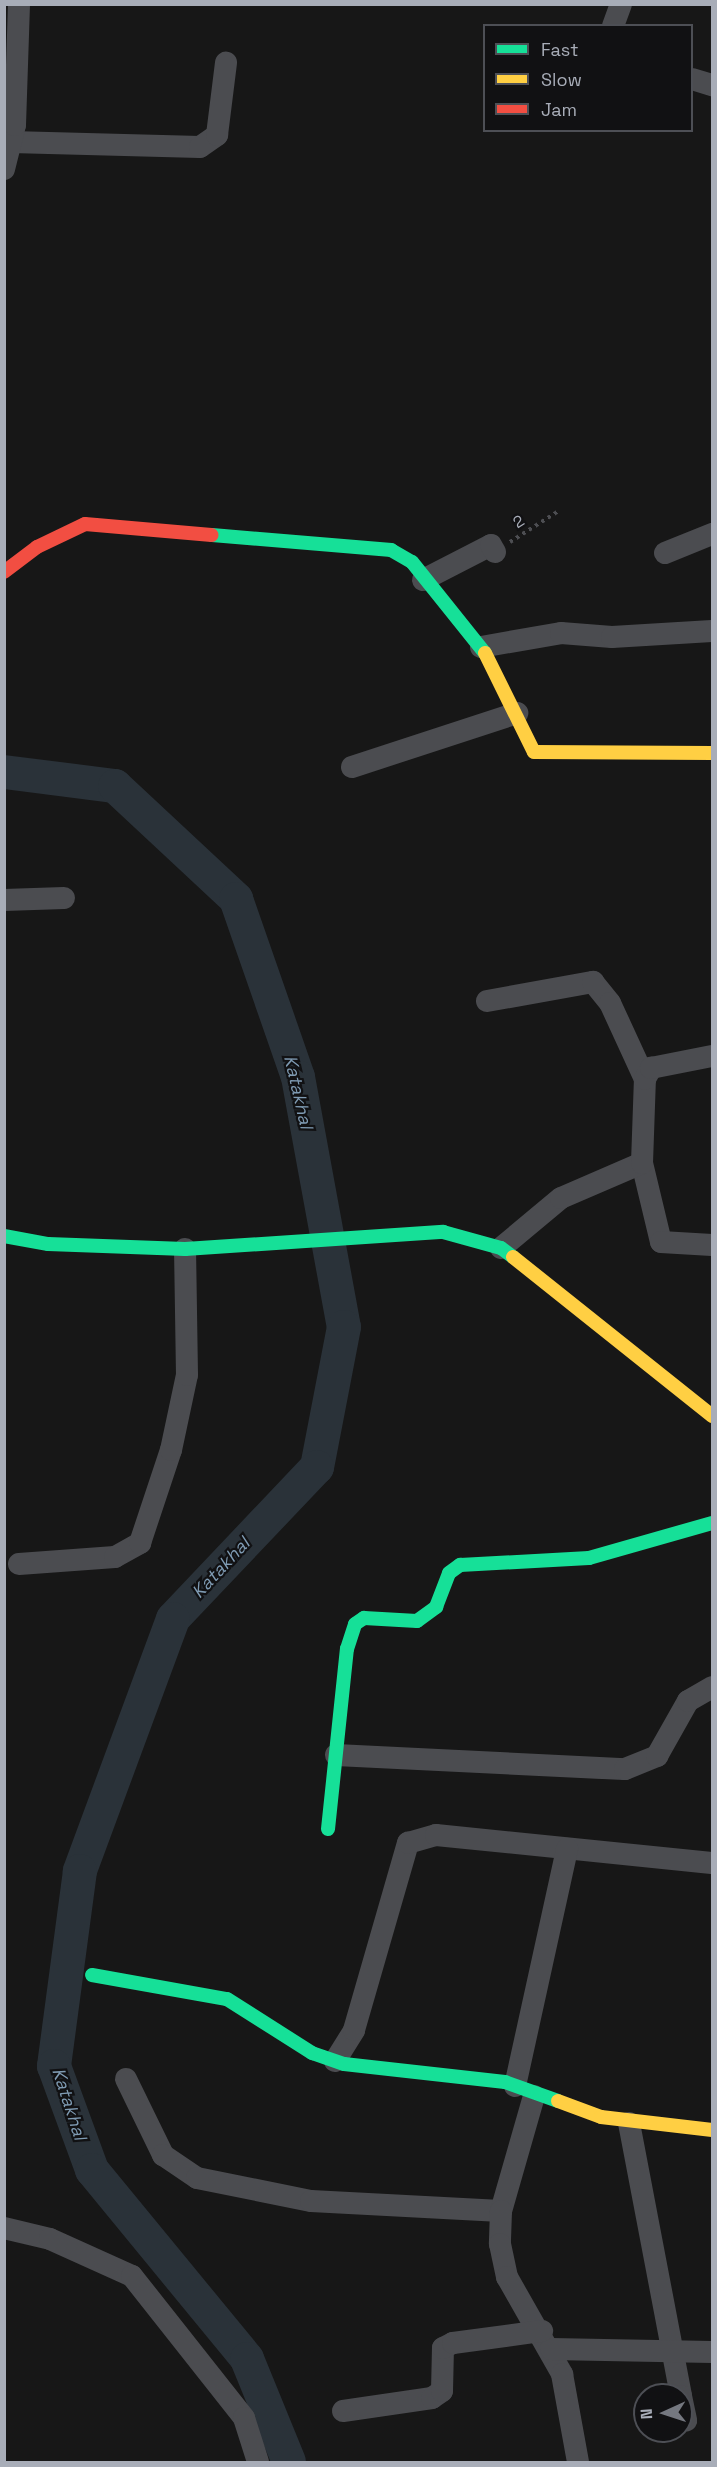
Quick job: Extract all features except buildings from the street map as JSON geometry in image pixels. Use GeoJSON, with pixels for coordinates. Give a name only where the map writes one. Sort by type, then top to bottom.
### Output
{"type":"FeatureCollection","features":[{"type":"Feature","properties":{"kind":"street"},"geometry":{"type":"LineString","coordinates":[[4,169],[11,142],[19,4]]}},
{"type":"Feature","properties":{"kind":"street"},"geometry":{"type":"LineString","coordinates":[[614,24],[621,4]]}},
{"type":"Feature","properties":{"kind":"street"},"geometry":{"type":"LineString","coordinates":[[11,142],[200,147],[217,135],[226,63]]}},
{"type":"Feature","properties":{"kind":"street"},"geometry":{"type":"LineString","coordinates":[[693,80],[712,85]]}},
{"type":"Feature","properties":{"kind":"street"},"geometry":{"type":"LineString","coordinates":[[4,572],[37,547],[84,524],[391,550],[412,562],[423,580],[481,648],[511,692],[526,744],[541,754],[712,753]]}},
{"type":"Feature","properties":{"kind":"street"},"geometry":{"type":"LineString","coordinates":[[665,553],[712,534]]}},
{"type":"Feature","properties":{"kind":"street"},"geometry":{"type":"LineString","coordinates":[[423,580],[491,545],[495,552]]}},
{"type":"Feature","properties":{"kind":"street"},"geometry":{"type":"LineString","coordinates":[[481,648],[561,633],[612,637],[712,631]]}},
{"type":"Feature","properties":{"kind":"street"},"geometry":{"type":"LineString","coordinates":[[352,767],[517,713]]}},
{"type":"Feature","properties":{"kind":"street"},"geometry":{"type":"LineString","coordinates":[[4,900],[64,898]]}},
{"type":"Feature","properties":{"kind":"street"},"geometry":{"type":"LineString","coordinates":[[487,1001],[593,982],[609,1003],[645,1079],[642,1163],[661,1242],[712,1245]]}},
{"type":"Feature","properties":{"kind":"street"},"geometry":{"type":"LineString","coordinates":[[645,1079],[662,1063],[712,1056]]}},
{"type":"Feature","properties":{"kind":"street"},"geometry":{"type":"LineString","coordinates":[[501,1248],[561,1198],[642,1163]]}},
{"type":"Feature","properties":{"kind":"street"},"geometry":{"type":"LineString","coordinates":[[4,1236],[58,1245],[185,1249],[443,1232],[501,1248],[712,1416]]}},
{"type":"Feature","properties":{"kind":"street"},"geometry":{"type":"LineString","coordinates":[[20,1564],[115,1557],[140,1543],[171,1450],[188,1375],[185,1249]]}},
{"type":"Feature","properties":{"kind":"street"},"geometry":{"type":"LineString","coordinates":[[328,1829],[350,1636],[364,1618],[417,1620],[436,1607],[449,1573],[460,1565],[589,1558],[712,1524]]}},
{"type":"Feature","properties":{"kind":"street"},"geometry":{"type":"LineString","coordinates":[[336,1755],[625,1769],[657,1756],[688,1701],[712,1687]]}},
{"type":"Feature","properties":{"kind":"street"},"geometry":{"type":"LineString","coordinates":[[335,2061],[354,2030],[408,1843],[436,1835],[712,1863]]}},
{"type":"Feature","properties":{"kind":"street"},"geometry":{"type":"LineString","coordinates":[[567,1849],[525,2091],[501,2211],[500,2244],[507,2277],[546,2340],[562,2374],[578,2463]]}},
{"type":"Feature","properties":{"kind":"street"},"geometry":{"type":"LineString","coordinates":[[92,1975],[227,1999],[312,2053],[335,2061],[390,2073],[525,2091],[629,2122],[712,2130]]}},
{"type":"Feature","properties":{"kind":"street"},"geometry":{"type":"LineString","coordinates":[[126,2079],[163,2155],[197,2178],[311,2201],[501,2211]]}},
{"type":"Feature","properties":{"kind":"street"},"geometry":{"type":"LineString","coordinates":[[629,2122],[657,2249],[678,2383]]}},
{"type":"Feature","properties":{"kind":"street"},"geometry":{"type":"LineString","coordinates":[[6,2225],[107,2263],[142,2285],[244,2418],[258,2463]]}},
{"type":"Feature","properties":{"kind":"street"},"geometry":{"type":"LineString","coordinates":[[343,2410],[432,2398],[441,2391],[443,2348],[453,2343],[546,2340],[672,2354],[712,2352]]}},
{"type":"Feature","properties":{"kind":"path","name":"2"},"geometry":{"type":"LineString","coordinates":[[495,552],[557,512]]}},
{"type":"Feature","properties":{"kind":"waterway","name":"Katakhal"},"geometry":{"type":"LineString","coordinates":[[4,772],[115,786],[236,899],[298,1077],[344,1327],[317,1467],[173,1619],[80,1871],[54,2066],[92,2170],[247,2359],[289,2462]]}},
{"type":"Feature","properties":{"kind":"traffic: fast"},"geometry":{"type":"LineString","coordinates":[[212,535],[391,550],[412,562],[485,653]]}},
{"type":"Feature","properties":{"kind":"traffic: fast"},"geometry":{"type":"LineString","coordinates":[[4,1236],[48,1244],[185,1249],[443,1232],[501,1248],[513,1257]]}},
{"type":"Feature","properties":{"kind":"traffic: fast"},"geometry":{"type":"LineString","coordinates":[[328,1829],[347,1649],[355,1624],[364,1618],[417,1621],[436,1607],[449,1573],[460,1565],[589,1558],[712,1523]]}},
{"type":"Feature","properties":{"kind":"traffic: fast"},"geometry":{"type":"LineString","coordinates":[[92,1975],[227,1999],[312,2053],[344,2064],[505,2082],[558,2101]]}},
{"type":"Feature","properties":{"kind":"traffic: slow"},"geometry":{"type":"LineString","coordinates":[[485,653],[534,752],[712,753]]}},
{"type":"Feature","properties":{"kind":"traffic: slow"},"geometry":{"type":"LineString","coordinates":[[513,1257],[712,1416]]}},
{"type":"Feature","properties":{"kind":"traffic: slow"},"geometry":{"type":"LineString","coordinates":[[558,2101],[601,2117],[712,2130]]}},
{"type":"Feature","properties":{"kind":"traffic: jam"},"geometry":{"type":"LineString","coordinates":[[4,572],[37,547],[85,524],[212,535]]}}]}
